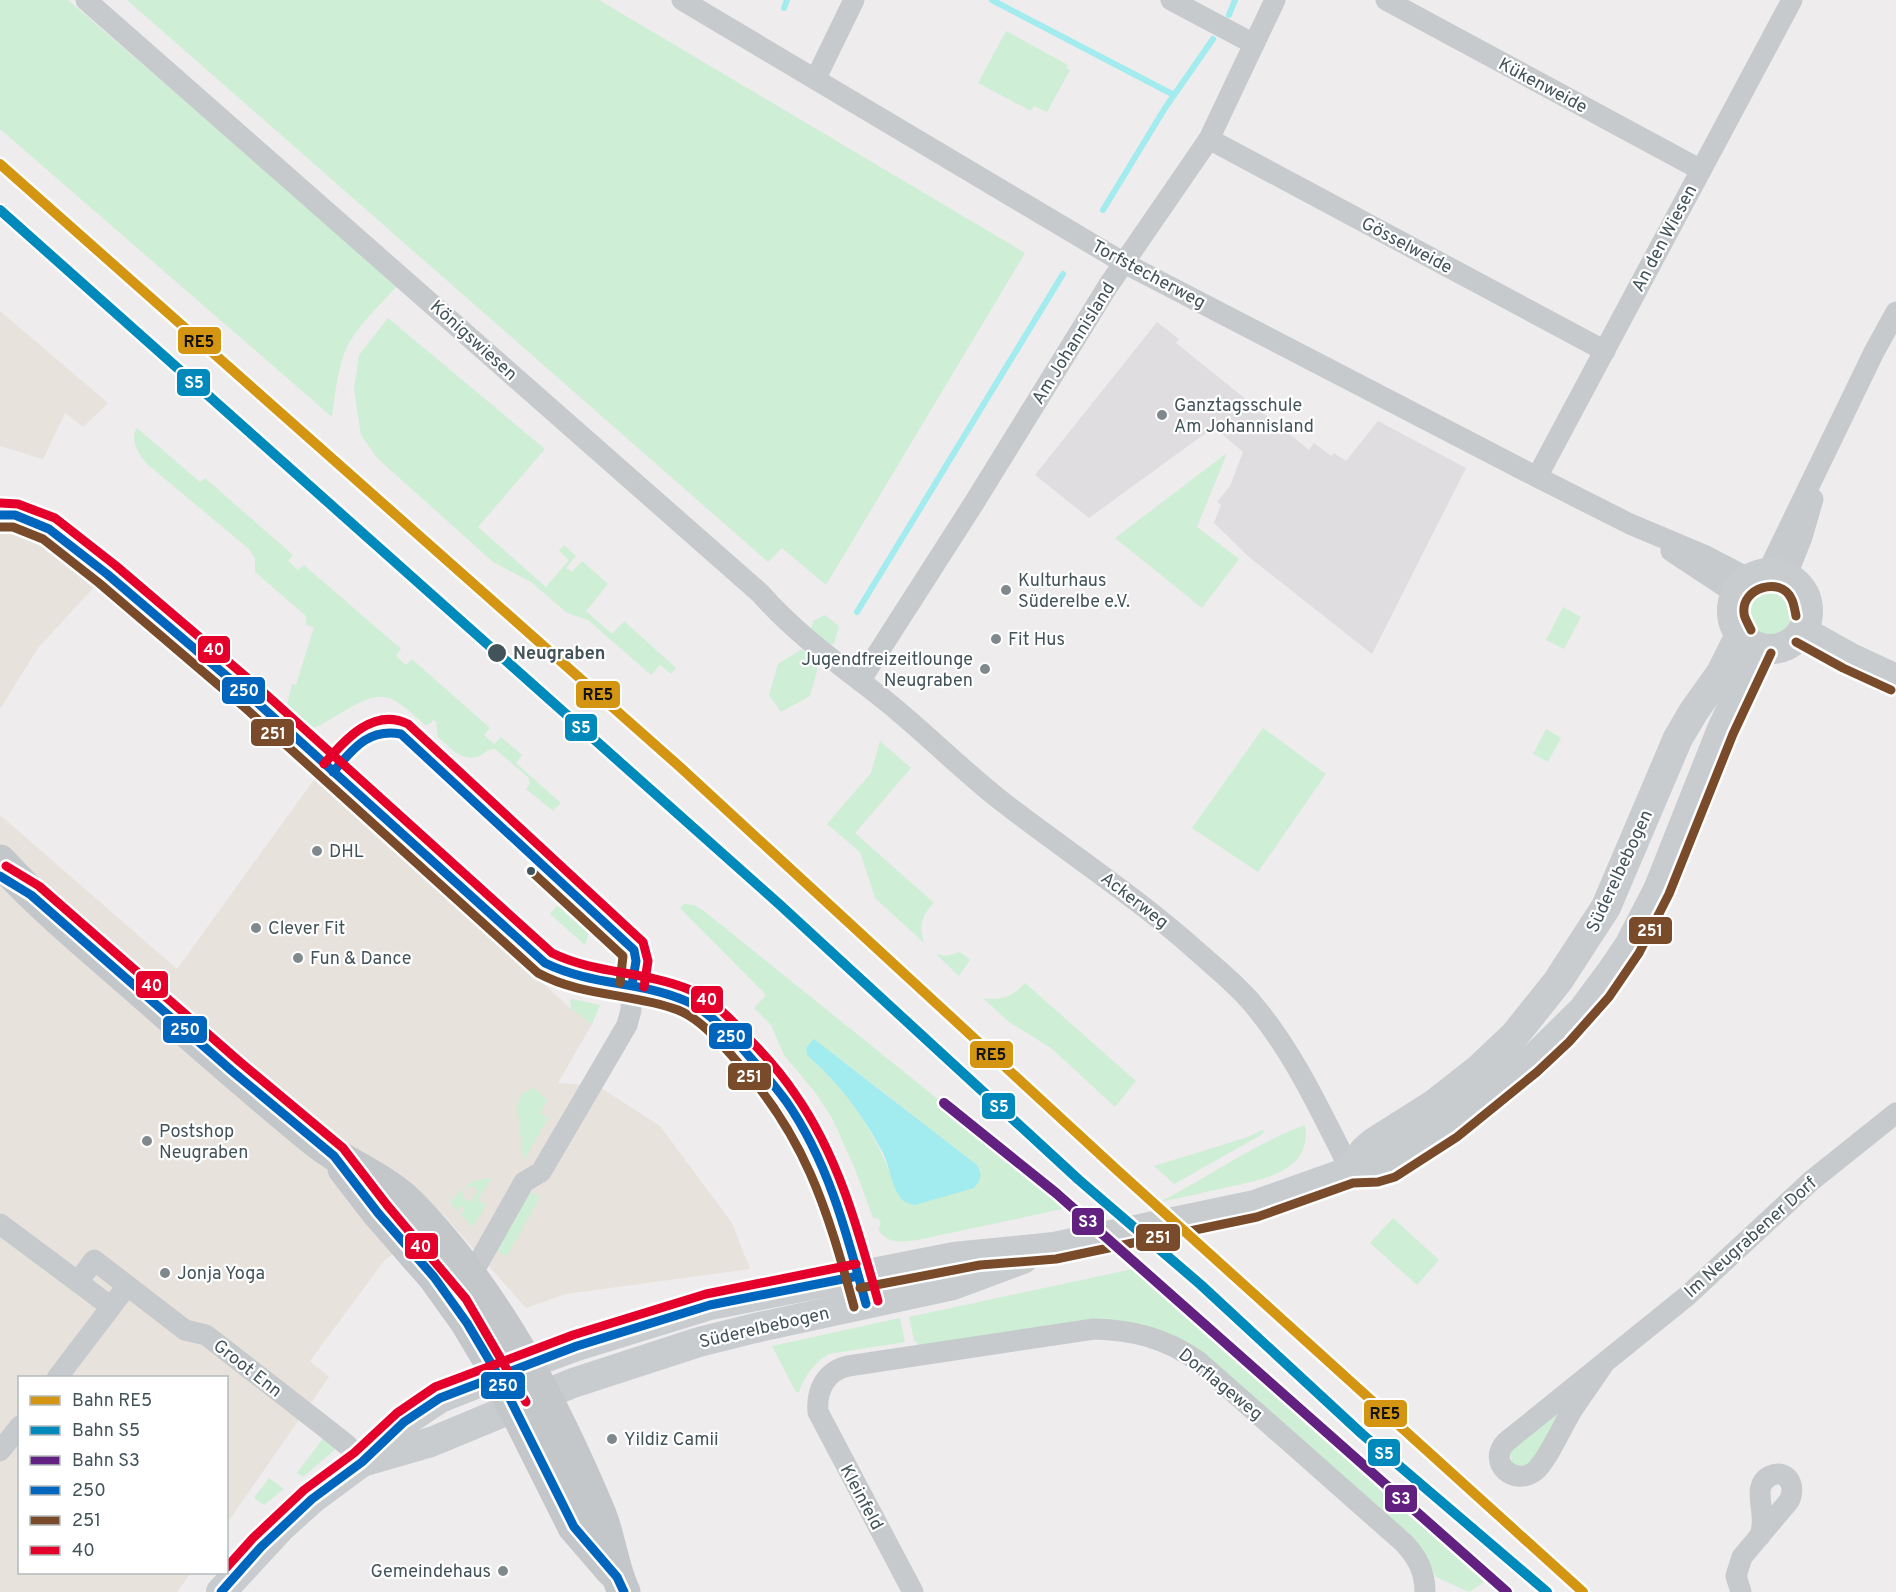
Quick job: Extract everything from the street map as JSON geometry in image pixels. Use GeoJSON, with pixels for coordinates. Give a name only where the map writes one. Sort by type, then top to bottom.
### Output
{"type":"FeatureCollection","features":[{"type":"Feature","properties":{"kind":"main road"},"geometry":{"type":"LineString","coordinates":[[1760,581],[1793,581],[1803,592],[1805,622],[1795,640],[1772,649],[1750,642],[1735,627],[1732,603],[1760,581]]}},
{"type":"Feature","properties":{"kind":"main road"},"geometry":{"type":"LineString","coordinates":[[1805,622],[1896,670]]}},
{"type":"Feature","properties":{"kind":"main road"},"geometry":{"type":"LineString","coordinates":[[1805,622],[1849,657],[1896,679]]}},
{"type":"Feature","properties":{"kind":"main road","name":"Süderelbebogen"},"geometry":{"type":"LineString","coordinates":[[1351,1171],[1364,1151],[1373,1143],[1433,1105],[1479,1069],[1514,1036],[1558,981],[1606,907],[1678,738],[1690,716],[1721,673],[1750,642]]}},
{"type":"Feature","properties":{"kind":"main road","name":"Süderelbebogen"},"geometry":{"type":"LineString","coordinates":[[362,1462],[404,1422],[440,1398],[577,1346],[710,1305],[862,1290],[953,1285],[1054,1246],[1255,1205],[1351,1171],[1377,1170],[1390,1166],[1451,1127],[1529,1063],[1561,1033],[1599,989],[1629,946],[1658,890],[1722,729],[1750,642]]}},
{"type":"Feature","properties":{"kind":"main road"},"geometry":{"type":"LineString","coordinates":[[0,861],[32,895],[232,1071],[334,1156],[396,1192],[424,1218],[471,1276],[513,1370],[530,1402],[574,1455],[601,1515],[620,1585]]}},
{"type":"Feature","properties":{"kind":"main road"},"geometry":{"type":"LineString","coordinates":[[0,876],[32,895]]}},
{"type":"Feature","properties":{"kind":"main road"},"geometry":{"type":"LineString","coordinates":[[334,1156],[378,1213],[513,1370]]}},
{"type":"Feature","properties":{"kind":"main road","name":"Süderelbebogen"},"geometry":{"type":"LineString","coordinates":[[362,1462],[431,1442],[583,1380],[862,1290]]}},
{"type":"Feature","properties":{"kind":"main road"},"geometry":{"type":"LineString","coordinates":[[222,1592],[234,1563],[281,1527],[312,1499],[362,1462]]}},
{"type":"Feature","properties":{"kind":"street","name":"Königswiesen"},"geometry":{"type":"LineString","coordinates":[[86,0],[760,593],[790,624],[860,681]]}},
{"type":"Feature","properties":{"kind":"street","name":"Torfstecherweg"},"geometry":{"type":"LineString","coordinates":[[682,0],[1124,263],[1630,524],[1760,581]]}},
{"type":"Feature","properties":{"kind":"street"},"geometry":{"type":"LineString","coordinates":[[816,78],[854,0]]}},
{"type":"Feature","properties":{"kind":"street"},"geometry":{"type":"LineString","coordinates":[[1172,0],[1254,44]]}},
{"type":"Feature","properties":{"kind":"street","name":"Am Johannisland"},"geometry":{"type":"LineString","coordinates":[[860,681],[1108,286],[1209,139],[1275,0]]}},
{"type":"Feature","properties":{"kind":"street","name":"Kükenweide"},"geometry":{"type":"LineString","coordinates":[[1386,0],[1701,170]]}},
{"type":"Feature","properties":{"kind":"street","name":"An den Wiesen"},"geometry":{"type":"LineString","coordinates":[[1537,477],[1792,0]]}},
{"type":"Feature","properties":{"kind":"street","name":"Gösselweide"},"geometry":{"type":"LineString","coordinates":[[1209,139],[1605,351]]}},
{"type":"Feature","properties":{"kind":"street"},"geometry":{"type":"LineString","coordinates":[[1760,581],[1802,537],[1828,450],[1896,312]]}},
{"type":"Feature","properties":{"kind":"street"},"geometry":{"type":"LineString","coordinates":[[0,515],[15,515],[49,529],[107,574],[251,697],[545,963],[574,977],[632,985],[671,995],[699,1008],[737,1042],[775,1083],[799,1120],[822,1167],[837,1205],[862,1290]]}},
{"type":"Feature","properties":{"kind":"street","name":"Ackerweg"},"geometry":{"type":"LineString","coordinates":[[860,681],[1003,802],[1107,878],[1180,936],[1234,983],[1257,1009],[1285,1048],[1351,1171]]}},
{"type":"Feature","properties":{"kind":"street"},"geometry":{"type":"LineString","coordinates":[[471,1276],[524,1182],[541,1172],[627,1025],[631,1010],[632,985]]}},
{"type":"Feature","properties":{"kind":"street","name":"Im Neugrabener Dorf"},"geometry":{"type":"LineString","coordinates":[[1605,1362],[1572,1410],[1537,1468],[1529,1474],[1520,1476],[1506,1471],[1501,1466],[1498,1457],[1500,1449],[1506,1442],[1605,1362],[1687,1296],[1810,1181],[1896,1113]]}},
{"type":"Feature","properties":{"kind":"street"},"geometry":{"type":"LineString","coordinates":[[0,1224],[111,1307]]}},
{"type":"Feature","properties":{"kind":"street","name":"Groot Enn"},"geometry":{"type":"LineString","coordinates":[[78,1282],[91,1257],[185,1330],[206,1335],[327,1429],[362,1462]]}},
{"type":"Feature","properties":{"kind":"street"},"geometry":{"type":"LineString","coordinates":[[58,1376],[127,1286]]}},
{"type":"Feature","properties":{"kind":"street","name":"Dorflageweg"},"geometry":{"type":"LineString","coordinates":[[817,1399],[826,1379],[836,1369],[848,1366],[1094,1329],[1129,1331],[1153,1337],[1174,1346],[1198,1361],[1404,1544],[1420,1563],[1424,1575],[1425,1592]]}},
{"type":"Feature","properties":{"kind":"street","name":"Kleinfeld"},"geometry":{"type":"LineString","coordinates":[[817,1399],[818,1412],[825,1428],[913,1592]]}},
{"type":"Feature","properties":{"kind":"street"},"geometry":{"type":"LineString","coordinates":[[0,1451],[18,1428]]}},
{"type":"Feature","properties":{"kind":"street"},"geometry":{"type":"LineString","coordinates":[[1741,1592],[1736,1576],[1738,1566],[1742,1557],[1760,1536]]}},
{"type":"Feature","properties":{"kind":"shaded area"},"geometry":{"type":"Polygon","coordinates":[[[0,311],[108,403],[83,427],[65,413],[43,459],[0,446],[0,311]]]}},
{"type":"Feature","properties":{"kind":"shaded area"},"geometry":{"type":"Polygon","coordinates":[[[1157,322],[1179,339],[1176,343],[1309,450],[1314,443],[1331,456],[1334,453],[1346,461],[1378,421],[1466,468],[1372,654],[1249,557],[1214,523],[1221,505],[1217,502],[1230,486],[1243,452],[1214,427],[1089,518],[1035,475],[1157,322]]]}},
{"type":"Feature","properties":{"kind":"shaded area"},"geometry":{"type":"Polygon","coordinates":[[[0,515],[26,520],[107,573],[38,648],[0,709],[0,515]]]}},
{"type":"Feature","properties":{"kind":"shaded area"},"geometry":{"type":"Polygon","coordinates":[[[318,774],[365,814],[369,826],[571,1009],[592,1024],[558,1083],[598,1086],[660,1126],[732,1223],[750,1269],[566,1294],[526,1308],[443,1214],[384,1261],[310,1361],[329,1377],[228,1522],[228,1376],[18,1376],[18,1574],[190,1574],[177,1592],[0,1592],[0,815],[177,969],[318,774]]]}},
{"type":"Feature","properties":{"kind":"green space"},"geometry":{"type":"Polygon","coordinates":[[[0,0],[68,0],[398,285],[366,320],[345,351],[332,417],[0,129],[0,0]]]}},
{"type":"Feature","properties":{"kind":"green space"},"geometry":{"type":"Polygon","coordinates":[[[127,0],[599,0],[1025,253],[826,585],[782,548],[768,562],[127,0]]]}},
{"type":"Feature","properties":{"kind":"green space"},"geometry":{"type":"Polygon","coordinates":[[[1006,31],[1068,65],[1066,68],[1070,70],[1047,112],[1034,106],[1031,111],[978,83],[1006,31]]]}},
{"type":"Feature","properties":{"kind":"green space"},"geometry":{"type":"Polygon","coordinates":[[[388,318],[545,449],[478,527],[546,587],[569,560],[559,551],[564,545],[576,556],[566,568],[572,572],[582,561],[608,584],[586,611],[612,634],[624,621],[676,668],[671,674],[660,665],[651,675],[588,620],[567,613],[531,582],[493,562],[377,458],[361,435],[354,389],[359,355],[388,318]]]}},
{"type":"Feature","properties":{"kind":"green space"},"geometry":{"type":"Polygon","coordinates":[[[137,428],[200,482],[205,478],[293,555],[288,561],[298,570],[304,565],[401,649],[396,656],[406,665],[412,659],[490,728],[484,735],[494,744],[501,737],[522,755],[516,763],[561,803],[553,811],[526,789],[530,784],[529,778],[495,749],[473,758],[461,755],[438,737],[436,721],[433,720],[430,724],[425,725],[402,705],[385,697],[366,700],[313,728],[287,706],[292,684],[296,685],[314,627],[306,625],[306,616],[255,572],[255,559],[249,549],[147,464],[135,442],[137,428]]]}},
{"type":"Feature","properties":{"kind":"green space"},"geometry":{"type":"Polygon","coordinates":[[[1227,453],[1197,527],[1239,559],[1202,608],[1115,538],[1227,453]]]}},
{"type":"Feature","properties":{"kind":"green space"},"geometry":{"type":"Polygon","coordinates":[[[1769,590],[1778,591],[1785,597],[1791,604],[1791,622],[1785,629],[1778,635],[1769,636],[1760,635],[1753,629],[1747,622],[1746,613],[1747,604],[1753,597],[1760,591],[1769,590]]]}},
{"type":"Feature","properties":{"kind":"green space"},"geometry":{"type":"Polygon","coordinates":[[[1563,607],[1581,617],[1564,649],[1546,640],[1563,607]]]}},
{"type":"Feature","properties":{"kind":"green space"},"geometry":{"type":"Polygon","coordinates":[[[825,615],[839,626],[834,644],[824,645],[810,634],[813,621],[825,615]]]}},
{"type":"Feature","properties":{"kind":"green space"},"geometry":{"type":"Polygon","coordinates":[[[802,649],[819,664],[810,696],[781,712],[769,695],[778,664],[802,649]]]}},
{"type":"Feature","properties":{"kind":"green space"},"geometry":{"type":"Polygon","coordinates":[[[1263,728],[1326,774],[1258,872],[1192,828],[1263,728]]]}},
{"type":"Feature","properties":{"kind":"green space"},"geometry":{"type":"Polygon","coordinates":[[[1546,729],[1561,738],[1548,762],[1533,754],[1546,729]]]}},
{"type":"Feature","properties":{"kind":"green space"},"geometry":{"type":"Polygon","coordinates":[[[880,741],[911,768],[855,833],[934,903],[926,912],[922,922],[924,943],[875,898],[860,852],[827,824],[871,773],[880,741]]]}},
{"type":"Feature","properties":{"kind":"green space"},"geometry":{"type":"Polygon","coordinates":[[[561,893],[581,909],[588,920],[589,927],[585,945],[550,914],[562,900],[558,896],[561,893]]]}},
{"type":"Feature","properties":{"kind":"green space"},"geometry":{"type":"Polygon","coordinates":[[[684,904],[694,905],[704,911],[1072,1207],[918,1240],[901,1242],[886,1238],[878,1229],[881,1224],[879,1219],[873,1218],[855,1169],[832,1118],[815,1092],[784,1055],[771,1025],[754,1008],[766,995],[680,908],[684,904]],[[807,1055],[852,1103],[874,1138],[900,1197],[981,1171],[977,1165],[843,1061],[807,1055]]]}},
{"type":"Feature","properties":{"kind":"green space"},"geometry":{"type":"Polygon","coordinates":[[[960,952],[970,960],[959,976],[936,954],[947,956],[960,952]]]}},
{"type":"Feature","properties":{"kind":"green space"},"geometry":{"type":"Polygon","coordinates":[[[1025,983],[1136,1081],[1115,1107],[1051,1048],[1009,1022],[983,998],[1006,997],[1016,992],[1025,983]]]}},
{"type":"Feature","properties":{"kind":"green space"},"geometry":{"type":"Polygon","coordinates":[[[572,999],[600,1005],[592,1024],[571,1009],[572,999]]]}},
{"type":"Feature","properties":{"kind":"green space"},"geometry":{"type":"Polygon","coordinates":[[[532,1088],[547,1101],[540,1113],[548,1118],[526,1157],[523,1158],[517,1104],[523,1093],[532,1088]]]}},
{"type":"Feature","properties":{"kind":"green space"},"geometry":{"type":"Polygon","coordinates":[[[1305,1125],[1305,1141],[1300,1154],[1292,1164],[1280,1172],[1252,1182],[1159,1202],[1249,1151],[1305,1125]]]}},
{"type":"Feature","properties":{"kind":"green space"},"geometry":{"type":"Polygon","coordinates":[[[1262,1130],[1265,1131],[1261,1135],[1174,1184],[1154,1166],[1248,1137],[1262,1130]]]}},
{"type":"Feature","properties":{"kind":"green space"},"geometry":{"type":"Polygon","coordinates":[[[491,1179],[478,1200],[486,1205],[473,1227],[461,1215],[465,1208],[461,1206],[457,1211],[450,1202],[461,1190],[464,1193],[462,1197],[470,1202],[478,1191],[470,1185],[467,1189],[465,1187],[473,1181],[491,1179]]]}},
{"type":"Feature","properties":{"kind":"green space"},"geometry":{"type":"Polygon","coordinates":[[[527,1190],[540,1197],[507,1256],[493,1249],[527,1190]]]}},
{"type":"Feature","properties":{"kind":"green space"},"geometry":{"type":"Polygon","coordinates":[[[1393,1218],[1439,1260],[1417,1285],[1370,1243],[1393,1218]]]}},
{"type":"Feature","properties":{"kind":"green space"},"geometry":{"type":"Polygon","coordinates":[[[1142,1267],[1490,1578],[1469,1592],[1436,1577],[1422,1549],[1157,1329],[920,1346],[914,1340],[909,1317],[1142,1267]]]}},
{"type":"Feature","properties":{"kind":"green space"},"geometry":{"type":"Polygon","coordinates":[[[900,1318],[905,1342],[829,1354],[811,1370],[799,1392],[796,1392],[772,1346],[900,1318]]]}},
{"type":"Feature","properties":{"kind":"green space"},"geometry":{"type":"Polygon","coordinates":[[[1564,1403],[1538,1456],[1521,1469],[1512,1463],[1510,1451],[1564,1403]]]}},
{"type":"Feature","properties":{"kind":"green space"},"geometry":{"type":"Polygon","coordinates":[[[324,1437],[338,1447],[303,1477],[297,1473],[324,1437]]]}},
{"type":"Feature","properties":{"kind":"green space"},"geometry":{"type":"Polygon","coordinates":[[[269,1478],[284,1489],[264,1505],[254,1498],[269,1478]]]}},
{"type":"Feature","properties":{"kind":"water"},"geometry":{"type":"Polygon","coordinates":[[[814,1039],[977,1165],[980,1177],[974,1188],[915,1205],[903,1200],[897,1192],[883,1153],[867,1126],[840,1088],[807,1055],[806,1048],[814,1039]]]}},
{"type":"Feature","properties":{"kind":"waterway"},"geometry":{"type":"LineString","coordinates":[[784,8],[787,0]]}},
{"type":"Feature","properties":{"kind":"waterway"},"geometry":{"type":"LineString","coordinates":[[992,0],[1174,95]]}},
{"type":"Feature","properties":{"kind":"waterway"},"geometry":{"type":"LineString","coordinates":[[1229,15],[1235,0]]}},
{"type":"Feature","properties":{"kind":"waterway"},"geometry":{"type":"LineString","coordinates":[[1103,210],[1165,108],[1213,39]]}},
{"type":"Feature","properties":{"kind":"waterway"},"geometry":{"type":"LineString","coordinates":[[857,612],[1063,274]]}},
{"type":"Feature","properties":{"kind":"rail line","name":"RE5"},"geometry":{"type":"LineString","coordinates":[[0,164],[680,767],[1117,1170],[1583,1592]]}},
{"type":"Feature","properties":{"kind":"rail line","name":"S5"},"geometry":{"type":"LineString","coordinates":[[0,210],[779,904],[1079,1180],[1201,1285],[1362,1434],[1547,1592]]}},
{"type":"Feature","properties":{"kind":"rail line","name":"S3"},"geometry":{"type":"LineString","coordinates":[[944,1103],[1056,1193],[1507,1592]]}},
{"type":"Feature","properties":{"kind":"transit line","name":"40"},"geometry":{"type":"LineString","coordinates":[[0,503],[18,504],[55,518],[115,565],[259,688],[552,953],[585,965],[671,983],[697,993],[721,1010],[773,1064],[810,1117],[845,1193],[878,1301]]}},
{"type":"Feature","properties":{"kind":"transit line","name":"250"},"geometry":{"type":"LineString","coordinates":[[0,515],[15,515],[49,529],[107,574],[251,697],[545,963],[581,976],[669,995],[694,1005],[716,1022],[742,1048],[781,1094],[814,1148],[835,1199],[866,1304]]}},
{"type":"Feature","properties":{"kind":"transit line","name":"251"},"geometry":{"type":"LineString","coordinates":[[0,527],[13,527],[43,539],[99,583],[243,706],[538,973],[572,987],[643,1000],[678,1010],[708,1030],[758,1086],[796,1144],[823,1205],[854,1307]]}},
{"type":"Feature","properties":{"kind":"transit line","name":"251"},"geometry":{"type":"LineString","coordinates":[[1751,630],[1744,615],[1745,604],[1755,591],[1762,588],[1771,586],[1786,591],[1792,600],[1796,616]]}},
{"type":"Feature","properties":{"kind":"transit line","name":"251"},"geometry":{"type":"LineString","coordinates":[[1796,642],[1843,668],[1891,690]]}},
{"type":"Feature","properties":{"kind":"transit line","name":"251"},"geometry":{"type":"LineString","coordinates":[[860,1288],[980,1265],[1056,1259],[1257,1217],[1353,1183],[1378,1182],[1395,1177],[1457,1137],[1537,1072],[1569,1042],[1609,997],[1639,953],[1669,894],[1733,734],[1771,653]]}},
{"type":"Feature","properties":{"kind":"transit line","name":"40"},"geometry":{"type":"LineString","coordinates":[[324,764],[351,736],[372,723],[395,720],[408,724],[643,942],[648,961],[644,987]]}},
{"type":"Feature","properties":{"kind":"transit line","name":"250"},"geometry":{"type":"LineString","coordinates":[[333,772],[355,748],[370,737],[389,733],[401,734],[634,950],[636,961],[632,985]]}},
{"type":"Feature","properties":{"kind":"transit line","name":"40"},"geometry":{"type":"LineString","coordinates":[[6,866],[39,886],[240,1062],[343,1148],[387,1205],[466,1299],[526,1402]]}},
{"type":"Feature","properties":{"kind":"transit line","name":"251"},"geometry":{"type":"LineString","coordinates":[[531,871],[623,956],[620,983]]}},
{"type":"Feature","properties":{"kind":"transit line","name":"250"},"geometry":{"type":"LineString","coordinates":[[0,876],[31,895],[232,1071],[334,1156],[378,1213],[434,1277],[467,1323],[498,1375],[574,1527],[617,1577],[624,1592]]}},
{"type":"Feature","properties":{"kind":"transit line","name":"40"},"geometry":{"type":"LineString","coordinates":[[228,1566],[253,1538],[304,1490],[354,1453],[397,1413],[435,1387],[573,1335],[706,1294],[856,1264]]}},
{"type":"Feature","properties":{"kind":"transit line","name":"250"},"geometry":{"type":"LineString","coordinates":[[221,1592],[261,1547],[312,1499],[362,1462],[404,1422],[440,1398],[577,1346],[710,1305],[858,1276]]}},
{"type":"Feature","properties":{"kind":"place","name":"Ganztagsschule Am Johannisland"},"geometry":{"type":"Point","coordinates":[1162,415]}},
{"type":"Feature","properties":{"kind":"place","name":"Kulturhaus Süderelbe e.V."},"geometry":{"type":"Point","coordinates":[1006,590]}},
{"type":"Feature","properties":{"kind":"place","name":"Fit Hus"},"geometry":{"type":"Point","coordinates":[996,639]}},
{"type":"Feature","properties":{"kind":"place","name":"Neugraben"},"geometry":{"type":"Point","coordinates":[497,653]}},
{"type":"Feature","properties":{"kind":"place","name":"Jugendfreizeitlounge Neugraben"},"geometry":{"type":"Point","coordinates":[985,669]}},
{"type":"Feature","properties":{"kind":"place","name":"DHL"},"geometry":{"type":"Point","coordinates":[317,851]}},
{"type":"Feature","properties":{"kind":"place","name":"Clever Fit"},"geometry":{"type":"Point","coordinates":[256,928]}},
{"type":"Feature","properties":{"kind":"place","name":"Fun & Dance"},"geometry":{"type":"Point","coordinates":[298,958]}},
{"type":"Feature","properties":{"kind":"place","name":"Postshop Neugraben"},"geometry":{"type":"Point","coordinates":[147,1141]}},
{"type":"Feature","properties":{"kind":"place","name":"Jonja Yoga"},"geometry":{"type":"Point","coordinates":[165,1273]}},
{"type":"Feature","properties":{"kind":"place","name":"Yildiz Camii"},"geometry":{"type":"Point","coordinates":[612,1439]}},
{"type":"Feature","properties":{"kind":"place","name":"Gemeindehaus"},"geometry":{"type":"Point","coordinates":[503,1571]}}]}
